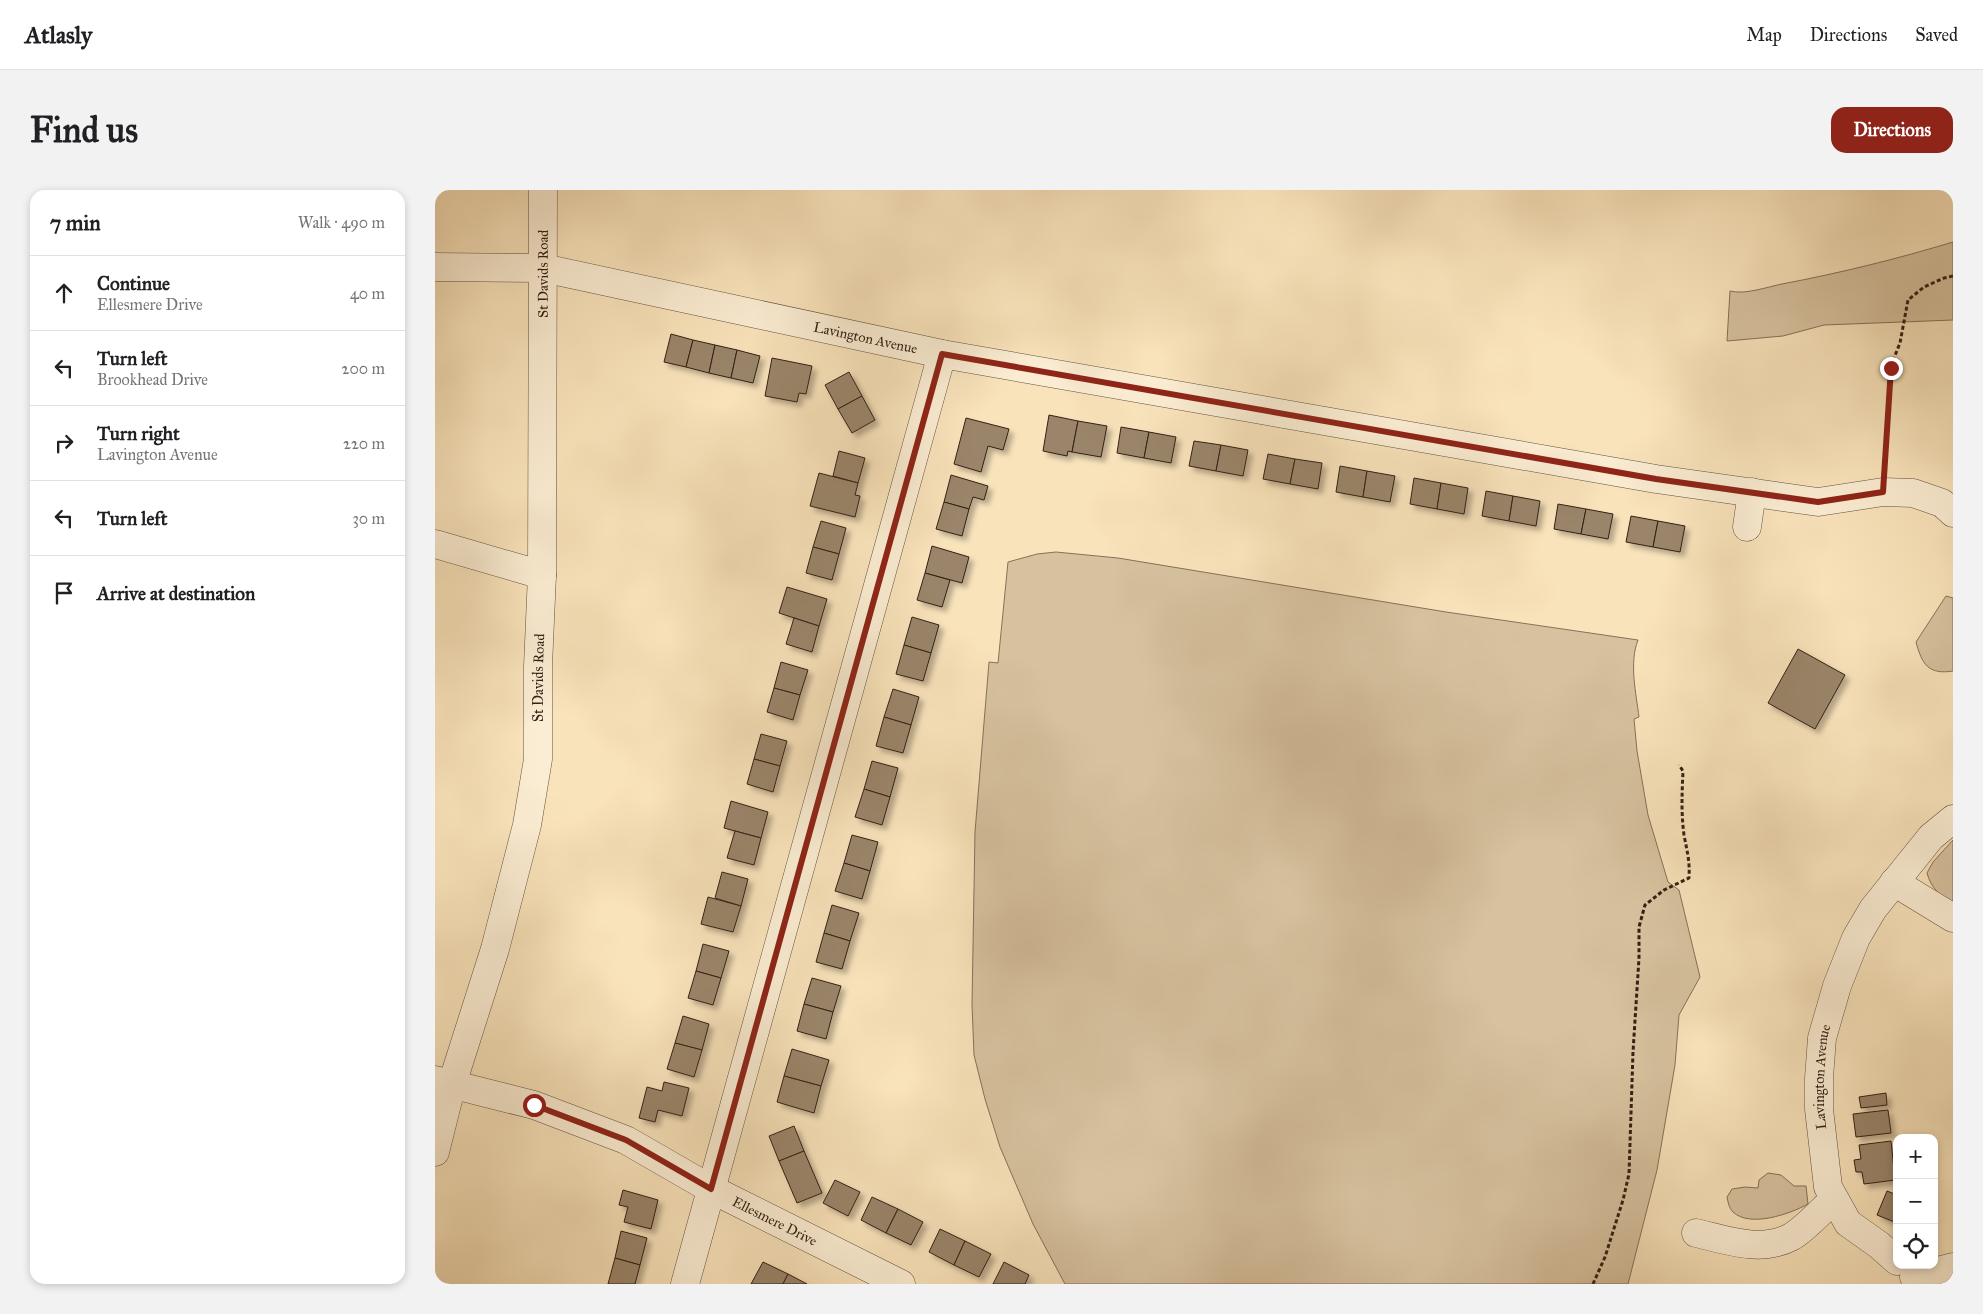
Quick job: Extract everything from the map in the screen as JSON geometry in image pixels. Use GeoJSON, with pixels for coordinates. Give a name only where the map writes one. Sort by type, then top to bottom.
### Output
{"type":"FeatureCollection","features":[{"type":"Feature","properties":{"kind":"street","name":"St Davids Road"},"geometry":{"type":"LineString","coordinates":[[435,1152],[444,1082],[495,949],[527,825],[538,759],[538,666],[542,575],[543,190]]}},
{"type":"Feature","properties":{"kind":"street","name":"Lavington Avenue"},"geometry":{"type":"LineString","coordinates":[[435,267],[543,268],[942,354],[1646,477],[1818,502],[1883,492],[1913,492],[1942,503],[1953,513]]}},
{"type":"Feature","properties":{"kind":"street"},"geometry":{"type":"LineString","coordinates":[[685,1284],[942,354]]}},
{"type":"Feature","properties":{"kind":"street"},"geometry":{"type":"LineString","coordinates":[[1747,528],[1752,492]]}},
{"type":"Feature","properties":{"kind":"street"},"geometry":{"type":"LineString","coordinates":[[435,544],[542,575]]}},
{"type":"Feature","properties":{"kind":"street","name":"Lavington Avenue"},"geometry":{"type":"LineString","coordinates":[[1953,819],[1931,837],[1894,882],[1873,909],[1857,938],[1837,986],[1822,1038],[1819,1078],[1819,1109],[1828,1187],[1848,1223],[1879,1245],[1907,1272],[1953,1267]]}},
{"type":"Feature","properties":{"kind":"street"},"geometry":{"type":"LineString","coordinates":[[1894,882],[1953,918]]}},
{"type":"Feature","properties":{"kind":"street","name":"Ellesmere Drive"},"geometry":{"type":"LineString","coordinates":[[444,1082],[534,1105],[626,1140],[711,1189],[901,1284]]}},
{"type":"Feature","properties":{"kind":"street"},"geometry":{"type":"LineString","coordinates":[[1696,1233],[1746,1245],[1775,1244],[1792,1237],[1834,1199]]}},
{"type":"Feature","properties":{"kind":"path"},"geometry":{"type":"LineString","coordinates":[[1883,492],[1891,368],[1900,344],[1908,300],[1924,287],[1953,276]]}},
{"type":"Feature","properties":{"kind":"path"},"geometry":{"type":"LineString","coordinates":[[1593,1284],[1605,1257],[1629,1174],[1639,927],[1645,905],[1664,890],[1689,878],[1690,860],[1684,835],[1681,804],[1683,771],[1679,765]]}},
{"type":"Feature","properties":{"kind":"shaded area"},"geometry":{"type":"Polygon","coordinates":[[[1953,242],[1953,320],[1824,325],[1783,336],[1727,341],[1730,291],[1749,291],[1825,275],[1890,260],[1953,242]]]}},
{"type":"Feature","properties":{"kind":"shaded area"},"geometry":{"type":"Polygon","coordinates":[[[1056,552],[1118,558],[1446,612],[1638,640],[1635,649],[1634,668],[1639,717],[1634,719],[1637,751],[1648,815],[1668,882],[1679,890],[1700,977],[1679,1015],[1675,1065],[1657,1170],[1628,1284],[1065,1284],[1033,1224],[1000,1147],[974,1055],[972,1004],[975,832],[989,662],[998,663],[1008,562],[1037,554],[1056,552]]]}},
{"type":"Feature","properties":{"kind":"shaded area"},"geometry":{"type":"Polygon","coordinates":[[[1946,596],[1953,598],[1953,671],[1944,672],[1927,666],[1916,642],[1946,596]]]}},
{"type":"Feature","properties":{"kind":"shaded area"},"geometry":{"type":"Polygon","coordinates":[[[1953,840],[1953,904],[1937,891],[1927,873],[1933,862],[1953,840]]]}},
{"type":"Feature","properties":{"kind":"shaded area"},"geometry":{"type":"Polygon","coordinates":[[[1768,1173],[1781,1175],[1794,1186],[1806,1186],[1808,1204],[1791,1212],[1770,1218],[1749,1219],[1740,1217],[1733,1212],[1727,1197],[1732,1189],[1758,1188],[1759,1180],[1768,1173]]]}},
{"type":"Feature","properties":{"kind":"building"},"geometry":{"type":"Polygon","coordinates":[[[671,334],[693,340],[686,367],[664,362],[671,334]]]}},
{"type":"Feature","properties":{"kind":"building"},"geometry":{"type":"Polygon","coordinates":[[[693,340],[715,345],[709,373],[686,367],[693,340]]]}},
{"type":"Feature","properties":{"kind":"building"},"geometry":{"type":"Polygon","coordinates":[[[715,345],[737,350],[731,378],[709,373],[715,345]]]}},
{"type":"Feature","properties":{"kind":"building"},"geometry":{"type":"Polygon","coordinates":[[[737,350],[760,356],[753,383],[731,378],[737,350]]]}},
{"type":"Feature","properties":{"kind":"building"},"geometry":{"type":"Polygon","coordinates":[[[772,358],[812,366],[806,394],[799,393],[797,402],[765,396],[772,358]]]}},
{"type":"Feature","properties":{"kind":"building"},"geometry":{"type":"Polygon","coordinates":[[[849,372],[862,396],[838,409],[825,385],[849,372]]]}},
{"type":"Feature","properties":{"kind":"building"},"geometry":{"type":"Polygon","coordinates":[[[862,396],[875,420],[852,433],[838,409],[862,396]]]}},
{"type":"Feature","properties":{"kind":"building"},"geometry":{"type":"Polygon","coordinates":[[[1049,415],[1078,421],[1072,452],[1068,451],[1067,456],[1043,451],[1049,415]]]}},
{"type":"Feature","properties":{"kind":"building"},"geometry":{"type":"Polygon","coordinates":[[[966,418],[1009,429],[1003,450],[988,446],[981,472],[954,464],[966,418]]]}},
{"type":"Feature","properties":{"kind":"building"},"geometry":{"type":"Polygon","coordinates":[[[1078,421],[1107,426],[1101,457],[1072,452],[1078,421]]]}},
{"type":"Feature","properties":{"kind":"building"},"geometry":{"type":"Polygon","coordinates":[[[1121,427],[1149,432],[1144,458],[1117,453],[1121,427]]]}},
{"type":"Feature","properties":{"kind":"building"},"geometry":{"type":"Polygon","coordinates":[[[1149,432],[1176,437],[1171,463],[1144,458],[1149,432]]]}},
{"type":"Feature","properties":{"kind":"building"},"geometry":{"type":"Polygon","coordinates":[[[1194,441],[1221,445],[1216,471],[1189,466],[1194,441]]]}},
{"type":"Feature","properties":{"kind":"building"},"geometry":{"type":"Polygon","coordinates":[[[1221,445],[1248,450],[1243,476],[1216,471],[1221,445]]]}},
{"type":"Feature","properties":{"kind":"building"},"geometry":{"type":"Polygon","coordinates":[[[839,451],[865,458],[858,483],[833,476],[839,451]]]}},
{"type":"Feature","properties":{"kind":"building"},"geometry":{"type":"Polygon","coordinates":[[[1268,454],[1295,459],[1290,484],[1263,479],[1268,454]]]}},
{"type":"Feature","properties":{"kind":"building"},"geometry":{"type":"Polygon","coordinates":[[[1295,459],[1322,463],[1318,489],[1290,484],[1295,459]]]}},
{"type":"Feature","properties":{"kind":"building"},"geometry":{"type":"Polygon","coordinates":[[[1340,466],[1367,471],[1363,497],[1336,492],[1340,466]]]}},
{"type":"Feature","properties":{"kind":"building"},"geometry":{"type":"Polygon","coordinates":[[[1367,471],[1395,476],[1390,502],[1363,497],[1367,471]]]}},
{"type":"Feature","properties":{"kind":"building"},"geometry":{"type":"Polygon","coordinates":[[[819,473],[858,483],[855,495],[860,496],[855,517],[810,506],[819,473]]]}},
{"type":"Feature","properties":{"kind":"building"},"geometry":{"type":"Polygon","coordinates":[[[951,475],[988,486],[984,500],[973,497],[969,509],[944,502],[951,475]]]}},
{"type":"Feature","properties":{"kind":"building"},"geometry":{"type":"Polygon","coordinates":[[[1414,478],[1441,483],[1437,509],[1410,504],[1414,478]]]}},
{"type":"Feature","properties":{"kind":"building"},"geometry":{"type":"Polygon","coordinates":[[[1441,483],[1468,488],[1464,514],[1437,509],[1441,483]]]}},
{"type":"Feature","properties":{"kind":"building"},"geometry":{"type":"Polygon","coordinates":[[[1486,491],[1513,496],[1509,521],[1482,516],[1486,491]]]}},
{"type":"Feature","properties":{"kind":"building"},"geometry":{"type":"Polygon","coordinates":[[[1513,496],[1540,501],[1536,526],[1509,521],[1513,496]]]}},
{"type":"Feature","properties":{"kind":"building"},"geometry":{"type":"Polygon","coordinates":[[[944,502],[969,509],[962,536],[936,529],[944,502]]]}},
{"type":"Feature","properties":{"kind":"building"},"geometry":{"type":"Polygon","coordinates":[[[1558,504],[1586,509],[1581,534],[1554,529],[1558,504]]]}},
{"type":"Feature","properties":{"kind":"building"},"geometry":{"type":"Polygon","coordinates":[[[1586,509],[1613,514],[1608,539],[1581,534],[1586,509]]]}},
{"type":"Feature","properties":{"kind":"building"},"geometry":{"type":"Polygon","coordinates":[[[1631,516],[1658,521],[1653,547],[1626,542],[1631,516]]]}},
{"type":"Feature","properties":{"kind":"building"},"geometry":{"type":"Polygon","coordinates":[[[821,521],[846,528],[839,554],[813,547],[821,521]]]}},
{"type":"Feature","properties":{"kind":"building"},"geometry":{"type":"Polygon","coordinates":[[[1658,521],[1685,526],[1680,552],[1653,547],[1658,521]]]}},
{"type":"Feature","properties":{"kind":"building"},"geometry":{"type":"Polygon","coordinates":[[[932,546],[969,557],[962,583],[925,573],[932,546]]]}},
{"type":"Feature","properties":{"kind":"building"},"geometry":{"type":"Polygon","coordinates":[[[813,547],[839,554],[832,580],[806,573],[813,547]]]}},
{"type":"Feature","properties":{"kind":"building"},"geometry":{"type":"Polygon","coordinates":[[[925,573],[950,580],[942,607],[917,600],[925,573]]]}},
{"type":"Feature","properties":{"kind":"building"},"geometry":{"type":"Polygon","coordinates":[[[787,587],[827,599],[819,626],[779,613],[787,587]]]}},
{"type":"Feature","properties":{"kind":"building"},"geometry":{"type":"Polygon","coordinates":[[[912,617],[939,625],[931,653],[904,645],[912,617]]]}},
{"type":"Feature","properties":{"kind":"building"},"geometry":{"type":"Polygon","coordinates":[[[794,618],[819,626],[812,652],[786,644],[794,618]]]}},
{"type":"Feature","properties":{"kind":"building"},"geometry":{"type":"Polygon","coordinates":[[[904,645],[931,653],[923,681],[896,674],[904,645]]]}},
{"type":"Feature","properties":{"kind":"building"},"geometry":{"type":"Polygon","coordinates":[[[1798,649],[1845,675],[1815,729],[1768,703],[1798,649]]]}},
{"type":"Feature","properties":{"kind":"building"},"geometry":{"type":"Polygon","coordinates":[[[781,662],[808,670],[800,695],[774,688],[781,662]]]}},
{"type":"Feature","properties":{"kind":"building"},"geometry":{"type":"Polygon","coordinates":[[[774,688],[800,695],[793,720],[767,712],[774,688]]]}},
{"type":"Feature","properties":{"kind":"building"},"geometry":{"type":"Polygon","coordinates":[[[893,689],[919,697],[911,725],[884,717],[893,689]]]}},
{"type":"Feature","properties":{"kind":"building"},"geometry":{"type":"Polygon","coordinates":[[[884,717],[911,725],[903,753],[876,746],[884,717]]]}},
{"type":"Feature","properties":{"kind":"building"},"geometry":{"type":"Polygon","coordinates":[[[761,734],[787,741],[780,766],[754,759],[761,734]]]}},
{"type":"Feature","properties":{"kind":"building"},"geometry":{"type":"Polygon","coordinates":[[[754,759],[780,766],[773,792],[747,784],[754,759]]]}},
{"type":"Feature","properties":{"kind":"building"},"geometry":{"type":"Polygon","coordinates":[[[872,761],[898,768],[890,797],[864,789],[872,761]]]}},
{"type":"Feature","properties":{"kind":"building"},"geometry":{"type":"Polygon","coordinates":[[[864,789],[890,797],[882,825],[855,817],[864,789]]]}},
{"type":"Feature","properties":{"kind":"building"},"geometry":{"type":"Polygon","coordinates":[[[731,801],[768,812],[761,838],[724,828],[731,801]]]}},
{"type":"Feature","properties":{"kind":"building"},"geometry":{"type":"Polygon","coordinates":[[[735,831],[761,838],[754,865],[727,858],[735,831]]]}},
{"type":"Feature","properties":{"kind":"building"},"geometry":{"type":"Polygon","coordinates":[[[852,835],[878,842],[870,871],[844,863],[852,835]]]}},
{"type":"Feature","properties":{"kind":"building"},"geometry":{"type":"Polygon","coordinates":[[[844,863],[870,871],[862,899],[835,891],[844,863]]]}},
{"type":"Feature","properties":{"kind":"building"},"geometry":{"type":"Polygon","coordinates":[[[722,872],[748,879],[741,906],[715,898],[722,872]]]}},
{"type":"Feature","properties":{"kind":"building"},"geometry":{"type":"Polygon","coordinates":[[[708,897],[741,906],[733,932],[701,924],[708,897]]]}},
{"type":"Feature","properties":{"kind":"building"},"geometry":{"type":"Polygon","coordinates":[[[832,905],[859,913],[850,941],[824,933],[832,905]]]}},
{"type":"Feature","properties":{"kind":"building"},"geometry":{"type":"Polygon","coordinates":[[[824,933],[850,941],[842,969],[816,962],[824,933]]]}},
{"type":"Feature","properties":{"kind":"building"},"geometry":{"type":"Polygon","coordinates":[[[703,944],[729,951],[721,978],[696,971],[703,944]]]}},
{"type":"Feature","properties":{"kind":"building"},"geometry":{"type":"Polygon","coordinates":[[[696,971],[721,978],[713,1005],[688,998],[696,971]]]}},
{"type":"Feature","properties":{"kind":"building"},"geometry":{"type":"Polygon","coordinates":[[[812,978],[841,986],[833,1012],[804,1004],[812,978]]]}},
{"type":"Feature","properties":{"kind":"building"},"geometry":{"type":"Polygon","coordinates":[[[804,1004],[833,1012],[826,1039],[797,1031],[804,1004]]]}},
{"type":"Feature","properties":{"kind":"building"},"geometry":{"type":"Polygon","coordinates":[[[683,1016],[709,1024],[702,1050],[675,1043],[683,1016]]]}},
{"type":"Feature","properties":{"kind":"building"},"geometry":{"type":"Polygon","coordinates":[[[675,1043],[702,1050],[694,1077],[667,1069],[675,1043]]]}},
{"type":"Feature","properties":{"kind":"building"},"geometry":{"type":"Polygon","coordinates":[[[792,1049],[829,1060],[821,1086],[784,1076],[792,1049]]]}},
{"type":"Feature","properties":{"kind":"building"},"geometry":{"type":"Polygon","coordinates":[[[784,1076],[821,1086],[814,1113],[777,1102],[784,1076]]]}},
{"type":"Feature","properties":{"kind":"building"},"geometry":{"type":"Polygon","coordinates":[[[664,1082],[689,1088],[682,1116],[658,1110],[655,1122],[639,1118],[647,1087],[662,1091],[664,1082]]]}},
{"type":"Feature","properties":{"kind":"building"},"geometry":{"type":"Polygon","coordinates":[[[1886,1093],[1887,1105],[1861,1108],[1859,1097],[1886,1093]]]}},
{"type":"Feature","properties":{"kind":"building"},"geometry":{"type":"Polygon","coordinates":[[[1888,1110],[1891,1133],[1856,1137],[1853,1114],[1888,1110]]]}},
{"type":"Feature","properties":{"kind":"building"},"geometry":{"type":"Polygon","coordinates":[[[794,1126],[804,1151],[779,1161],[769,1136],[794,1126]]]}},
{"type":"Feature","properties":{"kind":"building"},"geometry":{"type":"Polygon","coordinates":[[[1891,1141],[1893,1180],[1864,1184],[1862,1172],[1856,1172],[1854,1160],[1861,1159],[1859,1145],[1891,1141]]]}},
{"type":"Feature","properties":{"kind":"building"},"geometry":{"type":"Polygon","coordinates":[[[804,1151],[822,1193],[797,1203],[779,1161],[804,1151]]]}},
{"type":"Feature","properties":{"kind":"building"},"geometry":{"type":"Polygon","coordinates":[[[835,1180],[860,1192],[848,1216],[823,1203],[835,1180]]]}},
{"type":"Feature","properties":{"kind":"building"},"geometry":{"type":"Polygon","coordinates":[[[623,1190],[658,1200],[651,1229],[624,1222],[628,1207],[619,1205],[623,1190]]]}},
{"type":"Feature","properties":{"kind":"building"},"geometry":{"type":"Polygon","coordinates":[[[1887,1191],[1893,1193],[1893,1221],[1877,1215],[1887,1191]]]}},
{"type":"Feature","properties":{"kind":"building"},"geometry":{"type":"Polygon","coordinates":[[[872,1197],[898,1209],[886,1233],[861,1220],[872,1197]]]}},
{"type":"Feature","properties":{"kind":"building"},"geometry":{"type":"Polygon","coordinates":[[[898,1209],[923,1222],[911,1245],[886,1233],[898,1209]]]}},
{"type":"Feature","properties":{"kind":"building"},"geometry":{"type":"Polygon","coordinates":[[[940,1229],[965,1241],[954,1265],[929,1252],[940,1229]]]}},
{"type":"Feature","properties":{"kind":"building"},"geometry":{"type":"Polygon","coordinates":[[[621,1231],[647,1238],[640,1265],[615,1258],[621,1231]]]}},
{"type":"Feature","properties":{"kind":"building"},"geometry":{"type":"Polygon","coordinates":[[[965,1241],[991,1254],[979,1277],[954,1265],[965,1241]]]}},
{"type":"Feature","properties":{"kind":"building"},"geometry":{"type":"Polygon","coordinates":[[[615,1258],[640,1265],[635,1284],[608,1284],[615,1258]]]}},
{"type":"Feature","properties":{"kind":"building"},"geometry":{"type":"Polygon","coordinates":[[[763,1262],[788,1274],[783,1284],[751,1284],[763,1262]]]}},
{"type":"Feature","properties":{"kind":"building"},"geometry":{"type":"Polygon","coordinates":[[[1004,1262],[1029,1275],[1025,1284],[993,1284],[1004,1262]]]}},
{"type":"Feature","properties":{"kind":"building"},"geometry":{"type":"Polygon","coordinates":[[[788,1274],[807,1284],[783,1284],[788,1274]]]}},
{"type":"Feature","properties":{"kind":"route"},"geometry":{"type":"LineString","coordinates":[[534,1105],[626,1140],[711,1189],[942,354],[1656,479],[1818,502],[1883,492],[1891,368]]}}]}
